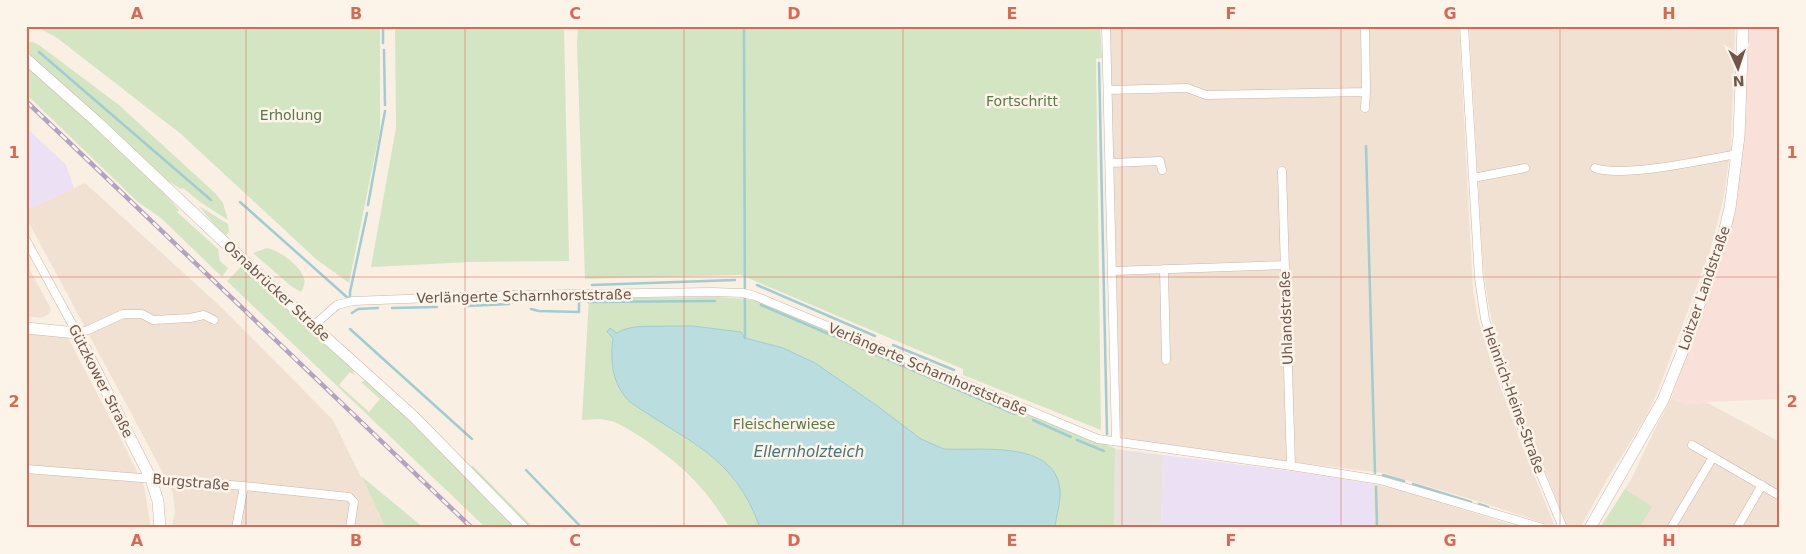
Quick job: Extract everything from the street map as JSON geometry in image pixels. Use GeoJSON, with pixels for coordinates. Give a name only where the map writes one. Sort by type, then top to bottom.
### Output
{"type":"FeatureCollection","features":[{"type":"Feature","properties":{"kind":"main road","name":"Loitzer Landstraße"},"geometry":{"type":"LineString","coordinates":[[1590,528],[1663,400],[1685,345],[1723,237],[1730,208],[1737,154],[1744,26]]}},
{"type":"Feature","properties":{"kind":"main road","name":"Osnabrücker Straße"},"geometry":{"type":"LineString","coordinates":[[26,59],[96,121],[314,326],[413,416],[523,528]]}},
{"type":"Feature","properties":{"kind":"main road"},"geometry":{"type":"LineString","coordinates":[[26,328],[77,333]]}},
{"type":"Feature","properties":{"kind":"main road","name":"Gützkower Straße"},"geometry":{"type":"LineString","coordinates":[[77,333],[151,479],[158,501],[160,528]]}},
{"type":"Feature","properties":{"kind":"street"},"geometry":{"type":"LineString","coordinates":[[1106,26],[1116,441]]}},
{"type":"Feature","properties":{"kind":"street"},"geometry":{"type":"LineString","coordinates":[[1365,26],[1365,108]]}},
{"type":"Feature","properties":{"kind":"street","name":"Heinrich-Heine-Straße"},"geometry":{"type":"LineString","coordinates":[[1464,26],[1479,278],[1485,319],[1518,420],[1563,528]]}},
{"type":"Feature","properties":{"kind":"street"},"geometry":{"type":"LineString","coordinates":[[1108,90],[1187,88],[1206,95],[1366,92]]}},
{"type":"Feature","properties":{"kind":"street"},"geometry":{"type":"LineString","coordinates":[[1595,168],[1601,170],[1627,170],[1737,154]]}},
{"type":"Feature","properties":{"kind":"street"},"geometry":{"type":"LineString","coordinates":[[1110,164],[1160,161],[1162,170]]}},
{"type":"Feature","properties":{"kind":"street"},"geometry":{"type":"LineString","coordinates":[[1473,178],[1525,168]]}},
{"type":"Feature","properties":{"kind":"street","name":"Uhlandstraße"},"geometry":{"type":"LineString","coordinates":[[1282,171],[1290,466]]}},
{"type":"Feature","properties":{"kind":"street","name":"Gützkower Straße"},"geometry":{"type":"LineString","coordinates":[[26,240],[77,333]]}},
{"type":"Feature","properties":{"kind":"street"},"geometry":{"type":"LineString","coordinates":[[1113,271],[1284,266]]}},
{"type":"Feature","properties":{"kind":"street"},"geometry":{"type":"LineString","coordinates":[[1164,269],[1166,360]]}},
{"type":"Feature","properties":{"kind":"street","name":"Verlängerte Scharnhorststraße"},"geometry":{"type":"LineString","coordinates":[[314,326],[337,305],[353,301],[510,295],[712,292],[746,294],[1098,440],[1116,441],[1380,480],[1543,528]]}},
{"type":"Feature","properties":{"kind":"street"},"geometry":{"type":"LineString","coordinates":[[77,333],[88,330],[114,317],[132,313],[142,314],[153,320],[190,318],[204,315],[214,320]]}},
{"type":"Feature","properties":{"kind":"street"},"geometry":{"type":"LineString","coordinates":[[1692,445],[1780,496]]}},
{"type":"Feature","properties":{"kind":"street"},"geometry":{"type":"LineString","coordinates":[[1671,528],[1713,457]]}},
{"type":"Feature","properties":{"kind":"street","name":"Burgstraße"},"geometry":{"type":"LineString","coordinates":[[26,468],[244,486],[349,497],[354,502],[350,528]]}},
{"type":"Feature","properties":{"kind":"street"},"geometry":{"type":"LineString","coordinates":[[236,528],[244,486]]}},
{"type":"Feature","properties":{"kind":"street"},"geometry":{"type":"LineString","coordinates":[[1737,528],[1762,486]]}},
{"type":"Feature","properties":{"kind":"shaded area"},"geometry":{"type":"Polygon","coordinates":[[[1109,26],[1459,26],[1473,290],[1478,319],[1490,359],[1519,438],[1555,527],[1484,503],[1383,473],[1128,442],[1124,439],[1120,422],[1109,26]]]}},
{"type":"Feature","properties":{"kind":"shaded area"},"geometry":{"type":"Polygon","coordinates":[[[1469,26],[1735,26],[1731,145],[1723,201],[1710,251],[1659,388],[1647,415],[1606,481],[1580,528],[1568,528],[1516,398],[1496,339],[1483,265],[1469,26]]]}},
{"type":"Feature","properties":{"kind":"shaded area"},"geometry":{"type":"Polygon","coordinates":[[[1748,26],[1780,26],[1780,399],[1707,402],[1688,405],[1671,399],[1683,366],[1684,356],[1728,238],[1748,26]]]}},
{"type":"Feature","properties":{"kind":"shaded area"},"geometry":{"type":"Polygon","coordinates":[[[29,130],[66,165],[74,188],[26,210],[26,131],[29,130]]]}},
{"type":"Feature","properties":{"kind":"shaded area"},"geometry":{"type":"Polygon","coordinates":[[[85,183],[221,307],[333,420],[386,528],[172,528],[175,512],[173,494],[26,217],[26,210],[85,183]]]}},
{"type":"Feature","properties":{"kind":"shaded area"},"geometry":{"type":"Polygon","coordinates":[[[26,263],[51,309],[49,314],[42,318],[26,316],[26,263]]]}},
{"type":"Feature","properties":{"kind":"shaded area"},"geometry":{"type":"Polygon","coordinates":[[[26,333],[68,338],[144,486],[151,528],[26,528],[26,333]]]}},
{"type":"Feature","properties":{"kind":"shaded area"},"geometry":{"type":"Polygon","coordinates":[[[1671,399],[1688,405],[1706,402],[1780,442],[1780,528],[1600,528],[1632,478],[1671,399]]]}},
{"type":"Feature","properties":{"kind":"shaded area"},"geometry":{"type":"Polygon","coordinates":[[[1115,449],[1163,455],[1161,528],[1114,528],[1115,449]]]}},
{"type":"Feature","properties":{"kind":"shaded area"},"geometry":{"type":"Polygon","coordinates":[[[1163,455],[1291,471],[1373,484],[1374,528],[1161,528],[1163,455]]]}},
{"type":"Feature","properties":{"kind":"shaded area"},"geometry":{"type":"Polygon","coordinates":[[[1373,484],[1399,490],[1522,528],[1374,528],[1373,484]]]}},
{"type":"Feature","properties":{"kind":"green space","name":"Erholung"},"geometry":{"type":"Polygon","coordinates":[[[35,26],[380,26],[380,130],[349,283],[316,259],[181,134],[56,37],[35,26]]]}},
{"type":"Feature","properties":{"kind":"green space"},"geometry":{"type":"Polygon","coordinates":[[[395,26],[578,26],[564,28],[569,261],[470,262],[371,267],[396,128],[395,26]]]}},
{"type":"Feature","properties":{"kind":"green space","name":"Fortschritt"},"geometry":{"type":"Polygon","coordinates":[[[578,26],[1100,26],[1102,58],[1096,59],[1101,430],[963,375],[963,369],[741,275],[585,279],[577,45],[578,26]]]}},
{"type":"Feature","properties":{"kind":"green space"},"geometry":{"type":"Polygon","coordinates":[[[26,41],[39,45],[119,105],[216,194],[223,203],[228,220],[200,202],[183,188],[181,189],[162,177],[26,53],[26,41]]]}},
{"type":"Feature","properties":{"kind":"green space"},"geometry":{"type":"Polygon","coordinates":[[[26,64],[158,186],[179,210],[177,212],[218,249],[220,261],[228,268],[222,277],[161,218],[138,202],[26,94],[26,64]]]}},
{"type":"Feature","properties":{"kind":"green space"},"geometry":{"type":"Polygon","coordinates":[[[199,206],[228,224],[229,232],[226,235],[216,227],[199,206]]]}},
{"type":"Feature","properties":{"kind":"green space"},"geometry":{"type":"Polygon","coordinates":[[[267,248],[283,255],[301,272],[304,286],[301,292],[291,286],[253,253],[267,248]]]}},
{"type":"Feature","properties":{"kind":"green space"},"geometry":{"type":"Polygon","coordinates":[[[242,266],[353,366],[354,375],[350,372],[339,385],[369,412],[380,399],[361,382],[368,380],[517,528],[486,528],[227,281],[242,266]]]}},
{"type":"Feature","properties":{"kind":"green space","name":"Ellernholzteich"},"geometry":{"type":"Polygon","coordinates":[[[721,297],[754,300],[1076,434],[1115,448],[1114,528],[730,528],[692,478],[658,449],[630,430],[611,421],[600,419],[582,420],[589,298],[721,297]]]}},
{"type":"Feature","properties":{"kind":"green space"},"geometry":{"type":"Polygon","coordinates":[[[472,465],[534,528],[529,528],[471,470],[472,465]]]}},
{"type":"Feature","properties":{"kind":"green space"},"geometry":{"type":"Polygon","coordinates":[[[361,476],[424,528],[386,528],[361,476]]]}},
{"type":"Feature","properties":{"kind":"green space"},"geometry":{"type":"Polygon","coordinates":[[[1625,489],[1652,507],[1639,528],[1600,528],[1625,489]]]}},
{"type":"Feature","properties":{"kind":"water","name":"Ellernholzteich"},"geometry":{"type":"Polygon","coordinates":[[[693,326],[741,332],[745,338],[783,348],[815,363],[921,439],[944,449],[1013,451],[1030,455],[1045,462],[1055,474],[1060,490],[1055,528],[760,528],[750,503],[737,483],[723,467],[690,440],[630,402],[619,388],[612,364],[613,338],[607,332],[610,328],[617,333],[635,327],[693,326]]]}},
{"type":"Feature","properties":{"kind":"waterway"},"geometry":{"type":"LineString","coordinates":[[383,26],[383,43]]}},
{"type":"Feature","properties":{"kind":"waterway"},"geometry":{"type":"LineString","coordinates":[[744,26],[745,338]]}},
{"type":"Feature","properties":{"kind":"waterway"},"geometry":{"type":"LineString","coordinates":[[384,50],[385,105]]}},
{"type":"Feature","properties":{"kind":"waterway"},"geometry":{"type":"LineString","coordinates":[[39,52],[211,200]]}},
{"type":"Feature","properties":{"kind":"waterway"},"geometry":{"type":"LineString","coordinates":[[1099,63],[1107,434]]}},
{"type":"Feature","properties":{"kind":"waterway"},"geometry":{"type":"LineString","coordinates":[[368,205],[385,111]]}},
{"type":"Feature","properties":{"kind":"waterway"},"geometry":{"type":"LineString","coordinates":[[1366,146],[1375,473]]}},
{"type":"Feature","properties":{"kind":"waterway"},"geometry":{"type":"LineString","coordinates":[[240,202],[349,299]]}},
{"type":"Feature","properties":{"kind":"waterway"},"geometry":{"type":"LineString","coordinates":[[350,300],[350,292],[367,213]]}},
{"type":"Feature","properties":{"kind":"waterway"},"geometry":{"type":"LineString","coordinates":[[592,285],[735,280]]}},
{"type":"Feature","properties":{"kind":"waterway"},"geometry":{"type":"LineString","coordinates":[[757,285],[875,336]]}},
{"type":"Feature","properties":{"kind":"waterway"},"geometry":{"type":"LineString","coordinates":[[588,302],[715,301]]}},
{"type":"Feature","properties":{"kind":"waterway"},"geometry":{"type":"LineString","coordinates":[[531,309],[579,312],[579,302]]}},
{"type":"Feature","properties":{"kind":"waterway"},"geometry":{"type":"LineString","coordinates":[[466,306],[509,304]]}},
{"type":"Feature","properties":{"kind":"waterway"},"geometry":{"type":"LineString","coordinates":[[761,305],[1015,414]]}},
{"type":"Feature","properties":{"kind":"waterway"},"geometry":{"type":"LineString","coordinates":[[392,308],[437,307]]}},
{"type":"Feature","properties":{"kind":"waterway"},"geometry":{"type":"LineString","coordinates":[[352,313],[358,309],[378,308]]}},
{"type":"Feature","properties":{"kind":"waterway"},"geometry":{"type":"LineString","coordinates":[[350,329],[472,439]]}},
{"type":"Feature","properties":{"kind":"waterway"},"geometry":{"type":"LineString","coordinates":[[893,345],[954,370]]}},
{"type":"Feature","properties":{"kind":"waterway"},"geometry":{"type":"LineString","coordinates":[[1033,420],[1071,437]]}},
{"type":"Feature","properties":{"kind":"waterway"},"geometry":{"type":"LineString","coordinates":[[1077,440],[1104,451]]}},
{"type":"Feature","properties":{"kind":"waterway"},"geometry":{"type":"LineString","coordinates":[[526,470],[582,528]]}},
{"type":"Feature","properties":{"kind":"waterway"},"geometry":{"type":"LineString","coordinates":[[1383,475],[1404,481]]}},
{"type":"Feature","properties":{"kind":"waterway"},"geometry":{"type":"LineString","coordinates":[[1413,484],[1471,502]]}},
{"type":"Feature","properties":{"kind":"waterway"},"geometry":{"type":"LineString","coordinates":[[1376,487],[1377,528]]}},
{"type":"Feature","properties":{"kind":"waterway"},"geometry":{"type":"LineString","coordinates":[[1479,504],[1488,507]]}},
{"type":"Feature","properties":{"kind":"railway"},"geometry":{"type":"LineString","coordinates":[[26,101],[472,528]]}},
{"type":"Feature","properties":{"kind":"park label","name":"Fleischerwiese"},"geometry":{"type":"Point","coordinates":[784,424]}}]}
